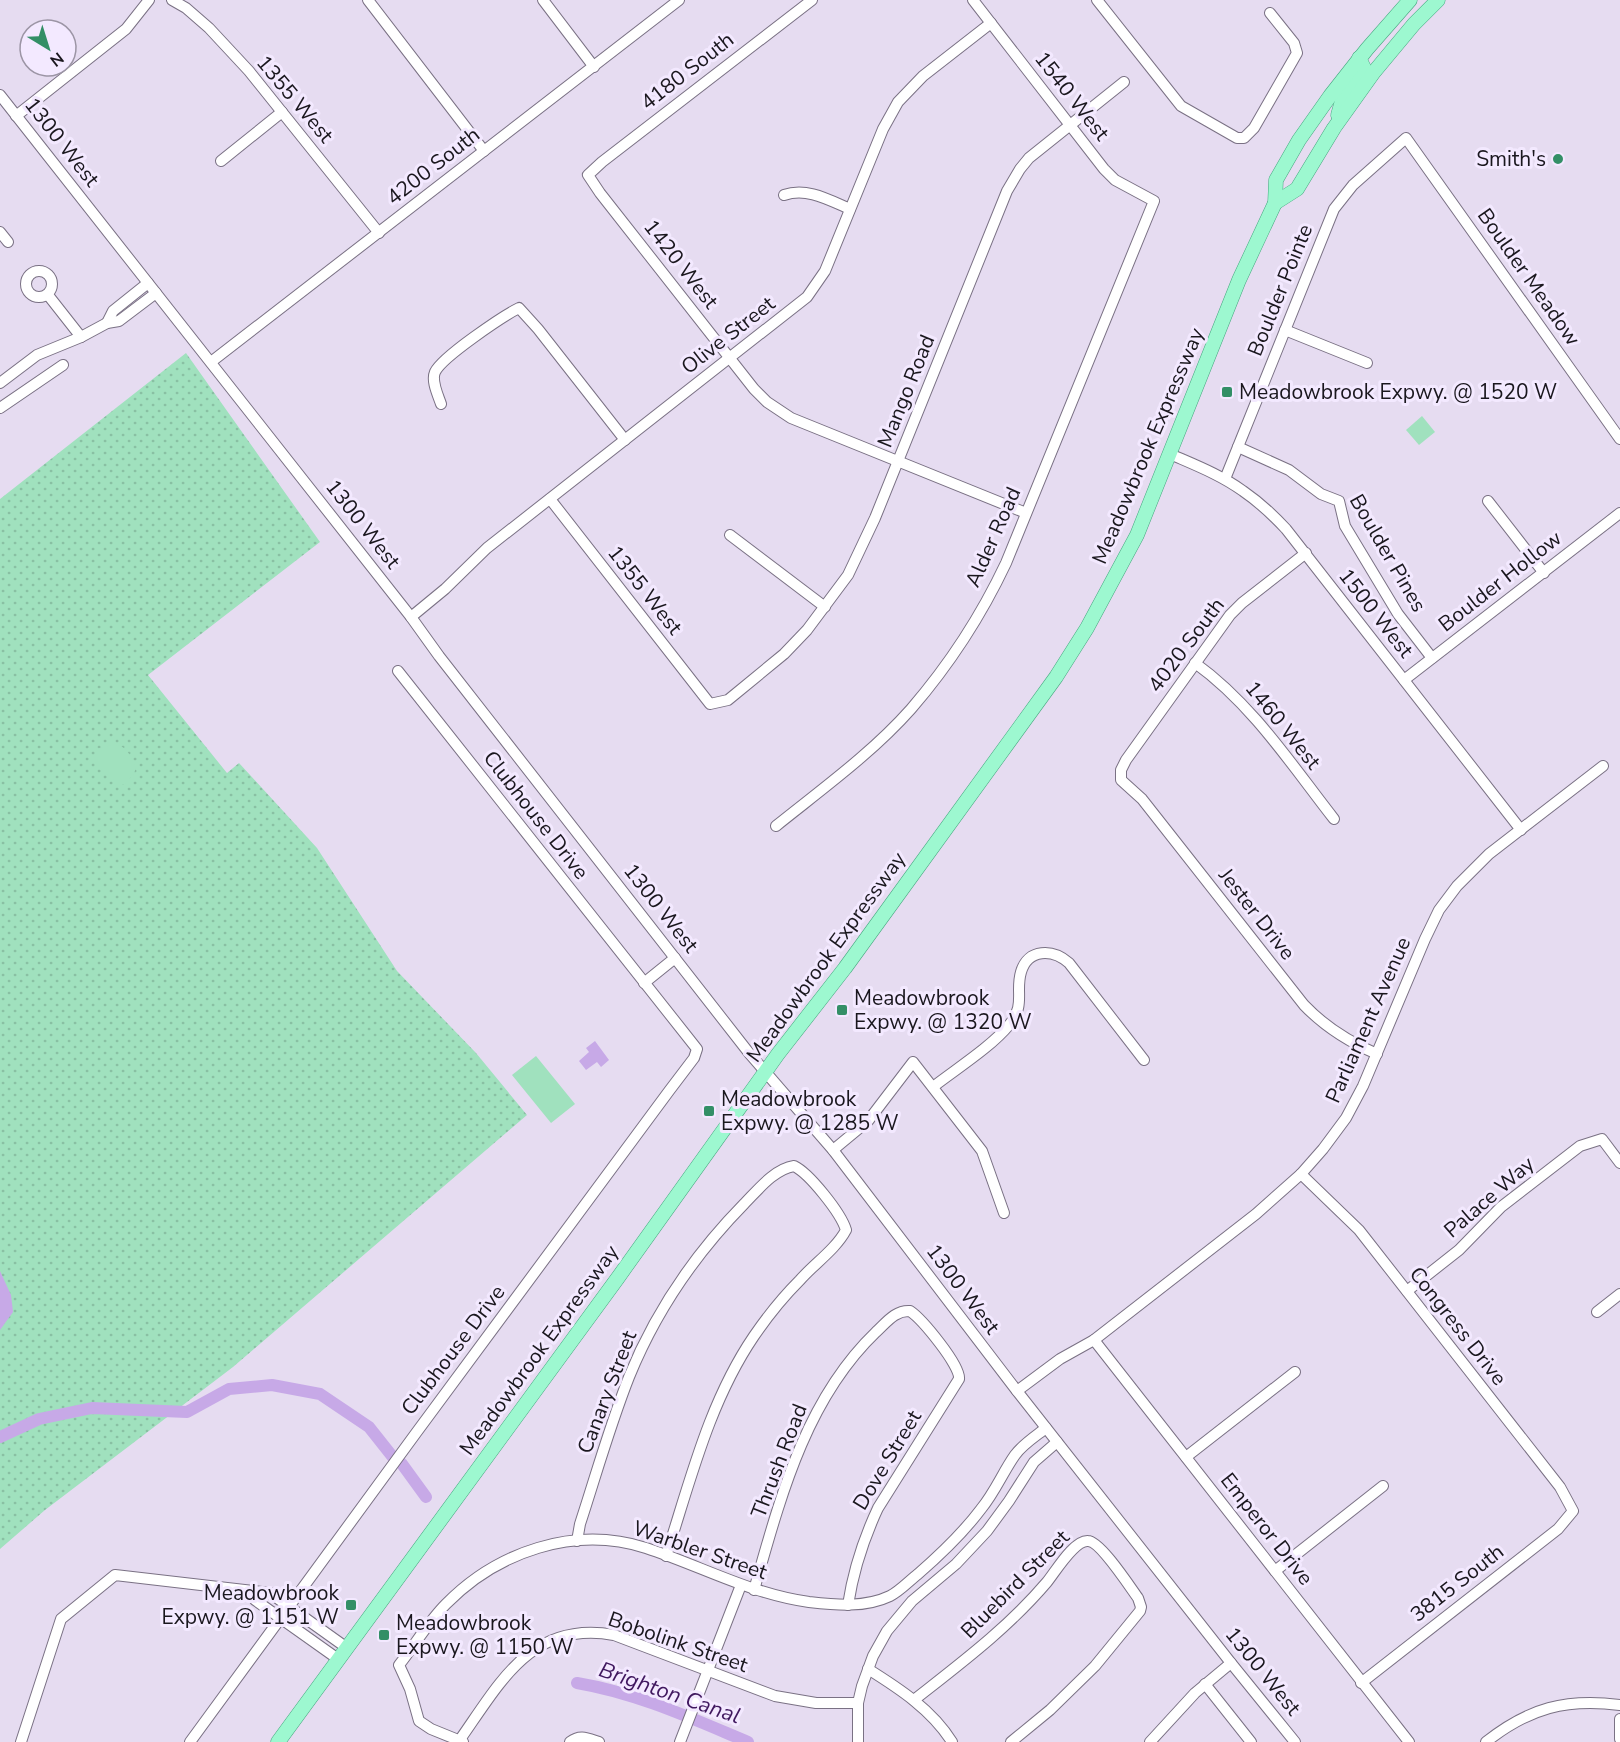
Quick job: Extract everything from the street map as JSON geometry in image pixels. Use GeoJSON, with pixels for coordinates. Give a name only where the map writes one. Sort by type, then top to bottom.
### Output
{"type":"FeatureCollection","features":[{"type":"Feature","properties":{"kind":"main road","name":"Meadowbrook Expressway"},"geometry":{"type":"LineString","coordinates":[[278,1742],[1056,677],[1110,587],[1137,535],[1239,279],[1275,203],[1276,180],[1289,155],[1359,58],[1410,0]]}},
{"type":"Feature","properties":{"kind":"main road","name":"Meadowbrook Expressway"},"geometry":{"type":"LineString","coordinates":[[1275,203],[1297,189],[1334,128],[1382,63],[1438,0]]}},
{"type":"Feature","properties":{"kind":"main road"},"geometry":{"type":"LineString","coordinates":[[1334,128],[1342,100],[1364,68],[1359,58]]}},
{"type":"Feature","properties":{"kind":"street"},"geometry":{"type":"LineString","coordinates":[[16,116],[126,29],[149,0]]}},
{"type":"Feature","properties":{"kind":"street","name":"1355 West"},"geometry":{"type":"LineString","coordinates":[[172,0],[186,8],[209,28],[254,76],[379,233]]}},
{"type":"Feature","properties":{"kind":"street"},"geometry":{"type":"LineString","coordinates":[[368,0],[484,151]]}},
{"type":"Feature","properties":{"kind":"street"},"geometry":{"type":"LineString","coordinates":[[543,0],[594,67]]}},
{"type":"Feature","properties":{"kind":"street","name":"4200 South"},"geometry":{"type":"LineString","coordinates":[[211,362],[679,0]]}},
{"type":"Feature","properties":{"kind":"street","name":"4180 South"},"geometry":{"type":"LineString","coordinates":[[588,175],[812,0]]}},
{"type":"Feature","properties":{"kind":"street","name":"1540 West"},"geometry":{"type":"LineString","coordinates":[[973,0],[1104,169],[1115,180],[1154,201]]}},
{"type":"Feature","properties":{"kind":"street"},"geometry":{"type":"LineString","coordinates":[[1097,0],[1181,106],[1237,138],[1244,138],[1254,128],[1297,52],[1294,43],[1270,13]]}},
{"type":"Feature","properties":{"kind":"street","name":"Olive Street"},"geometry":{"type":"LineString","coordinates":[[411,617],[445,589],[487,548],[807,297],[817,285],[883,129],[898,102],[923,76],[991,23]]}},
{"type":"Feature","properties":{"kind":"street","name":"Mango Road"},"geometry":{"type":"LineString","coordinates":[[710,704],[728,700],[772,665],[796,642],[848,575],[899,461],[1013,179],[1029,158],[1124,82]]}},
{"type":"Feature","properties":{"kind":"street","name":"1300 West"},"geometry":{"type":"LineString","coordinates":[[0,95],[411,617],[749,1053],[767,1071],[833,1150],[1017,1391],[1295,1742]]}},
{"type":"Feature","properties":{"kind":"street"},"geometry":{"type":"LineString","coordinates":[[221,160],[282,112]]}},
{"type":"Feature","properties":{"kind":"street","name":"Boulder Pointe"},"geometry":{"type":"LineString","coordinates":[[1225,479],[1334,209],[1353,184],[1406,138]]}},
{"type":"Feature","properties":{"kind":"street","name":"Boulder Meadow"},"geometry":{"type":"LineString","coordinates":[[1406,138],[1620,439]]}},
{"type":"Feature","properties":{"kind":"street","name":"1420 West"},"geometry":{"type":"LineString","coordinates":[[588,175],[754,389],[778,411],[817,429],[1026,513]]}},
{"type":"Feature","properties":{"kind":"street"},"geometry":{"type":"LineString","coordinates":[[784,195],[799,192],[811,193],[850,209]]}},
{"type":"Feature","properties":{"kind":"street","name":"Alder Road"},"geometry":{"type":"LineString","coordinates":[[776,826],[866,753],[910,710],[948,663],[981,612],[1006,563],[1154,201]]}},
{"type":"Feature","properties":{"kind":"street"},"geometry":{"type":"LineString","coordinates":[[0,232],[8,242]]}},
{"type":"Feature","properties":{"kind":"street"},"geometry":{"type":"LineString","coordinates":[[107,323],[113,311],[148,283]]}},
{"type":"Feature","properties":{"kind":"street"},"geometry":{"type":"LineString","coordinates":[[11,401],[0,385],[37,355],[81,337],[107,323],[119,321],[156,293]]}},
{"type":"Feature","properties":{"kind":"street"},"geometry":{"type":"LineString","coordinates":[[48,295],[81,337]]}},
{"type":"Feature","properties":{"kind":"street"},"geometry":{"type":"LineString","coordinates":[[441,404],[434,384],[435,372],[444,361],[494,323],[519,308],[625,440]]}},
{"type":"Feature","properties":{"kind":"street"},"geometry":{"type":"LineString","coordinates":[[1285,330],[1367,363]]}},
{"type":"Feature","properties":{"kind":"street"},"geometry":{"type":"LineString","coordinates":[[0,408],[63,365]]}},
{"type":"Feature","properties":{"kind":"street","name":"Boulder Pines"},"geometry":{"type":"LineString","coordinates":[[1238,447],[1289,470],[1321,494],[1339,501],[1345,526],[1398,614],[1432,658]]}},
{"type":"Feature","properties":{"kind":"street","name":"1500 West"},"geometry":{"type":"LineString","coordinates":[[1170,454],[1225,479],[1264,507],[1286,529],[1521,830]]}},
{"type":"Feature","properties":{"kind":"street","name":"1355 West"},"geometry":{"type":"LineString","coordinates":[[550,499],[710,704]]}},
{"type":"Feature","properties":{"kind":"street"},"geometry":{"type":"LineString","coordinates":[[1488,501],[1544,573]]}},
{"type":"Feature","properties":{"kind":"street","name":"Boulder Hollow"},"geometry":{"type":"LineString","coordinates":[[1404,680],[1620,513]]}},
{"type":"Feature","properties":{"kind":"street"},"geometry":{"type":"LineString","coordinates":[[730,535],[825,607]]}},
{"type":"Feature","properties":{"kind":"street","name":"4020 South"},"geometry":{"type":"LineString","coordinates":[[1121,780],[1121,770],[1126,760],[1222,625],[1242,603],[1306,554]]}},
{"type":"Feature","properties":{"kind":"street","name":"1460 West"},"geometry":{"type":"LineString","coordinates":[[1195,663],[1226,687],[1243,704],[1334,819]]}},
{"type":"Feature","properties":{"kind":"street","name":"Clubhouse Drive"},"geometry":{"type":"LineString","coordinates":[[190,1742],[694,1058],[697,1048],[399,671]]}},
{"type":"Feature","properties":{"kind":"street","name":"Parliament Avenue"},"geometry":{"type":"LineString","coordinates":[[1017,1391],[1060,1359],[1094,1340],[1256,1214],[1301,1174],[1346,1118],[1363,1086],[1439,910],[1478,864],[1603,766]]}},
{"type":"Feature","properties":{"kind":"street","name":"Jester Drive"},"geometry":{"type":"LineString","coordinates":[[1121,780],[1142,799],[1304,1005],[1320,1022],[1341,1036],[1377,1054]]}},
{"type":"Feature","properties":{"kind":"street"},"geometry":{"type":"LineString","coordinates":[[933,1087],[999,1036],[1010,1024],[1018,1011],[1021,970],[1035,954],[1045,952],[1054,953],[1069,963],[1144,1060]]}},
{"type":"Feature","properties":{"kind":"street"},"geometry":{"type":"LineString","coordinates":[[644,983],[675,958]]}},
{"type":"Feature","properties":{"kind":"street"},"geometry":{"type":"LineString","coordinates":[[833,1150],[868,1121],[913,1062],[982,1151],[1004,1213]]}},
{"type":"Feature","properties":{"kind":"street","name":"Palace Way"},"geometry":{"type":"LineString","coordinates":[[1407,1291],[1459,1250],[1510,1200],[1580,1146],[1602,1139],[1620,1163]]}},
{"type":"Feature","properties":{"kind":"street","name":"Canary Street"},"geometry":{"type":"LineString","coordinates":[[577,1541],[580,1524],[618,1407],[639,1355],[662,1310],[681,1280],[730,1219],[782,1169],[794,1166],[805,1173],[840,1218],[846,1230],[838,1242],[795,1284],[753,1337],[737,1364],[712,1416],[666,1556]]}},
{"type":"Feature","properties":{"kind":"street","name":"Congress Drive"},"geometry":{"type":"LineString","coordinates":[[1301,1174],[1348,1218],[1407,1291],[1560,1487],[1573,1511]]}},
{"type":"Feature","properties":{"kind":"street"},"geometry":{"type":"LineString","coordinates":[[1597,1312],[1620,1294]]}},
{"type":"Feature","properties":{"kind":"street","name":"Dove Street"},"geometry":{"type":"LineString","coordinates":[[848,1605],[854,1576],[878,1508],[956,1384],[960,1374],[918,1317],[910,1311]]}},
{"type":"Feature","properties":{"kind":"street","name":"Thrush Road"},"geometry":{"type":"LineString","coordinates":[[754,1590],[789,1478],[813,1418],[848,1365],[870,1338],[900,1312],[910,1311]]}},
{"type":"Feature","properties":{"kind":"street","name":"Emperor Drive"},"geometry":{"type":"LineString","coordinates":[[1094,1340],[1409,1742]]}},
{"type":"Feature","properties":{"kind":"street"},"geometry":{"type":"LineString","coordinates":[[1186,1457],[1295,1372]]}},
{"type":"Feature","properties":{"kind":"street","name":"Warbler Street"},"geometry":{"type":"LineString","coordinates":[[461,1741],[423,1725],[419,1721],[411,1689],[399,1665],[444,1606],[481,1574],[504,1560],[537,1547],[577,1541],[621,1542],[666,1556],[754,1590],[802,1601],[848,1605],[874,1601],[891,1596],[924,1569],[958,1536],[991,1495],[1015,1455],[1046,1428]]}},
{"type":"Feature","properties":{"kind":"street"},"geometry":{"type":"LineString","coordinates":[[858,1742],[858,1703],[868,1669],[887,1630],[903,1611],[956,1564],[987,1531],[1010,1501],[1034,1461],[1057,1442]]}},
{"type":"Feature","properties":{"kind":"street"},"geometry":{"type":"LineString","coordinates":[[1275,1571],[1383,1486]]}},
{"type":"Feature","properties":{"kind":"street","name":"3815 South"},"geometry":{"type":"LineString","coordinates":[[1361,1683],[1558,1529],[1573,1511]]}},
{"type":"Feature","properties":{"kind":"street","name":"Bluebird Street"},"geometry":{"type":"LineString","coordinates":[[914,1700],[1007,1624],[1046,1582],[1076,1544],[1086,1540],[1096,1544],[1140,1603],[1140,1611],[1095,1666],[1050,1710],[1011,1742]]}},
{"type":"Feature","properties":{"kind":"street"},"geometry":{"type":"LineString","coordinates":[[21,1742],[61,1619],[115,1575],[270,1593],[290,1606],[343,1654]]}},
{"type":"Feature","properties":{"kind":"street"},"geometry":{"type":"LineString","coordinates":[[680,1742],[741,1585]]}},
{"type":"Feature","properties":{"kind":"street"},"geometry":{"type":"LineString","coordinates":[[248,1591],[255,1600],[280,1620],[343,1654]]}},
{"type":"Feature","properties":{"kind":"street","name":"Bobolink Street"},"geometry":{"type":"LineString","coordinates":[[461,1741],[510,1670],[521,1659],[537,1647],[565,1635],[588,1632],[614,1635],[760,1692],[794,1701],[858,1703]]}},
{"type":"Feature","properties":{"kind":"street"},"geometry":{"type":"LineString","coordinates":[[1150,1742],[1205,1684],[1231,1664]]}},
{"type":"Feature","properties":{"kind":"street"},"geometry":{"type":"LineString","coordinates":[[868,1669],[914,1700],[945,1730],[952,1742]]}},
{"type":"Feature","properties":{"kind":"street"},"geometry":{"type":"LineString","coordinates":[[1205,1684],[1251,1742]]}},
{"type":"Feature","properties":{"kind":"street"},"geometry":{"type":"LineString","coordinates":[[1486,1742],[1522,1718],[1560,1705],[1590,1701],[1620,1705]]}},
{"type":"Feature","properties":{"kind":"street"},"geometry":{"type":"LineString","coordinates":[[1620,1719],[1620,1739]]}},
{"type":"Feature","properties":{"kind":"street"},"geometry":{"type":"LineString","coordinates":[[570,1742],[578,1736],[583,1736],[599,1742]]}},
{"type":"Feature","properties":{"kind":"green space"},"geometry":{"type":"Polygon","coordinates":[[[186,353],[320,542],[148,675],[227,773],[239,763],[317,848],[397,971],[476,1053],[527,1115],[233,1367],[45,1510],[0,1549],[0,499],[186,353]]]}},
{"type":"Feature","properties":{"kind":"green space"},"geometry":{"type":"Polygon","coordinates":[[[1422,416],[1435,432],[1419,445],[1406,430],[1422,416]]]}},
{"type":"Feature","properties":{"kind":"green space"},"geometry":{"type":"Polygon","coordinates":[[[111,745],[124,748],[136,767],[134,774],[125,784],[119,784],[95,764],[93,759],[97,749],[111,745]]]}},
{"type":"Feature","properties":{"kind":"green space"},"geometry":{"type":"Polygon","coordinates":[[[536,1056],[575,1104],[551,1123],[512,1075],[536,1056]]]}},
{"type":"Feature","properties":{"kind":"shaded area"},"geometry":{"type":"Polygon","coordinates":[[[595,1041],[609,1060],[601,1067],[597,1062],[586,1070],[579,1061],[589,1052],[586,1048],[595,1041]]]}},
{"type":"Feature","properties":{"kind":"shaded area"},"geometry":{"type":"Polygon","coordinates":[[[0,1271],[11,1295],[13,1312],[0,1330],[0,1271]]]}},
{"type":"Feature","properties":{"kind":"waterway","name":"Brighton Canal"},"geometry":{"type":"LineString","coordinates":[[0,1437],[39,1419],[92,1408],[187,1412],[229,1389],[272,1385],[320,1394],[369,1427],[392,1456],[402,1464],[426,1497]]}},
{"type":"Feature","properties":{"kind":"waterway","name":"Brighton Canal"},"geometry":{"type":"LineString","coordinates":[[577,1683],[643,1700],[748,1742]]}},
{"type":"Feature","properties":{"kind":"place","name":"Smith's"},"geometry":{"type":"Point","coordinates":[1558,159]}},
{"type":"Feature","properties":{"kind":"place","name":"Meadowbrook Expwy. @ 1520 W"},"geometry":{"type":"Point","coordinates":[1227,392]}},
{"type":"Feature","properties":{"kind":"place","name":"Meadowbrook Expwy. @ 1320 W"},"geometry":{"type":"Point","coordinates":[842,1010]}},
{"type":"Feature","properties":{"kind":"place","name":"Meadowbrook Expwy. @ 1285 W"},"geometry":{"type":"Point","coordinates":[709,1111]}},
{"type":"Feature","properties":{"kind":"place","name":"Meadowbrook Expwy. @ 1151 W"},"geometry":{"type":"Point","coordinates":[351,1605]}},
{"type":"Feature","properties":{"kind":"place","name":"Meadowbrook Expwy. @ 1150 W"},"geometry":{"type":"Point","coordinates":[384,1635]}}]}
